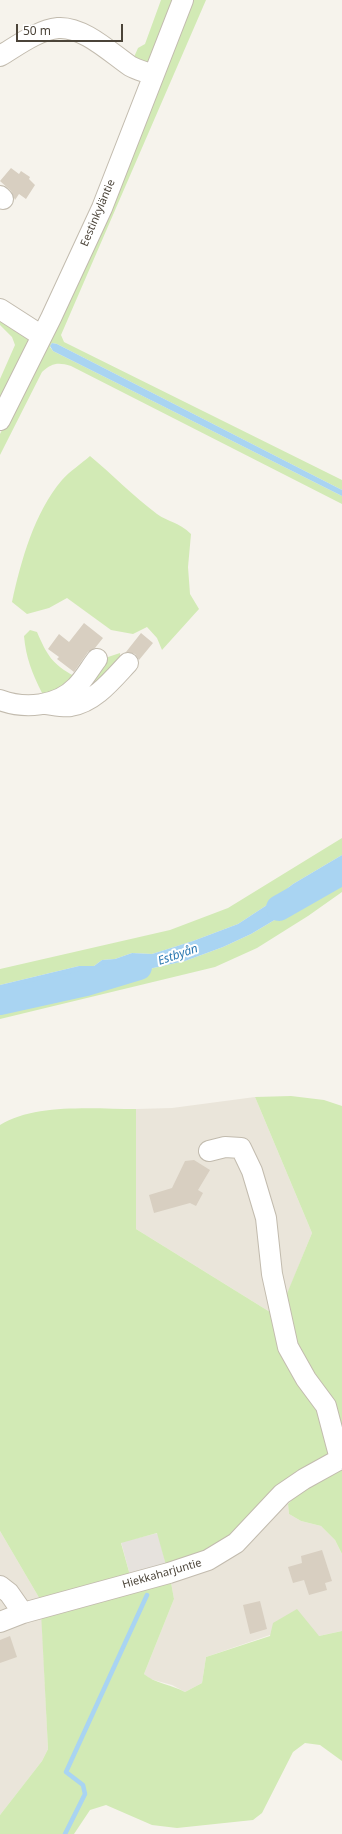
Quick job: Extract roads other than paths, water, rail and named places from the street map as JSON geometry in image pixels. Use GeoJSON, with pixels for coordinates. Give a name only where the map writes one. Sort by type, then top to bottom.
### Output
{"type":"FeatureCollection","features":[{"type":"Feature","properties":{"kind":"street","name":"Eestinkyläntie"},"geometry":{"type":"LineString","coordinates":[[0,420],[42,336],[102,208],[183,0]]}},
{"type":"Feature","properties":{"kind":"street"},"geometry":{"type":"LineString","coordinates":[[0,56],[42,33],[58,28],[74,30],[102,46],[132,67],[153,75]]}},
{"type":"Feature","properties":{"kind":"street"},"geometry":{"type":"LineString","coordinates":[[0,309],[42,336]]}},
{"type":"Feature","properties":{"kind":"street"},"geometry":{"type":"LineString","coordinates":[[46,704],[75,688],[97,659]]}},
{"type":"Feature","properties":{"kind":"street"},"geometry":{"type":"LineString","coordinates":[[0,700],[12,704],[70,706],[87,702],[105,687],[128,663]]}},
{"type":"Feature","properties":{"kind":"street"},"geometry":{"type":"LineString","coordinates":[[209,1151],[226,1147],[241,1148],[252,1171],[266,1218],[272,1274],[288,1347],[306,1379],[326,1406],[341,1458]]}},
{"type":"Feature","properties":{"kind":"street","name":"Hiekkaharjuntie"},"geometry":{"type":"LineString","coordinates":[[0,1622],[23,1613],[169,1573],[208,1560],[236,1543],[282,1494],[304,1478],[341,1458]]}},
{"type":"Feature","properties":{"kind":"street"},"geometry":{"type":"LineString","coordinates":[[0,1586],[9,1593],[23,1613]]}},
{"type":"Feature","properties":{"kind":"water"},"geometry":{"type":"Polygon","coordinates":[[[52,343],[57,344],[342,490],[342,496],[53,351],[50,346],[52,343]]]}},
{"type":"Feature","properties":{"kind":"water"},"geometry":{"type":"Polygon","coordinates":[[[342,855],[342,873],[315,887],[288,912],[251,934],[223,947],[185,961],[90,980],[75,980],[34,997],[0,1005],[0,985],[79,966],[94,966],[102,960],[115,959],[132,953],[152,954],[193,941],[238,924],[267,905],[293,884],[342,855]]]}},
{"type":"Feature","properties":{"kind":"waterway","name":"Estbyån"},"geometry":{"type":"LineString","coordinates":[[279,908],[342,872]]}},
{"type":"Feature","properties":{"kind":"waterway","name":"Estbyån"},"geometry":{"type":"LineString","coordinates":[[0,1002],[86,983],[139,967]]}},
{"type":"Feature","properties":{"kind":"waterway"},"geometry":{"type":"LineString","coordinates":[[65,1834],[85,1794],[83,1785],[66,1772],[147,1595]]}}]}
